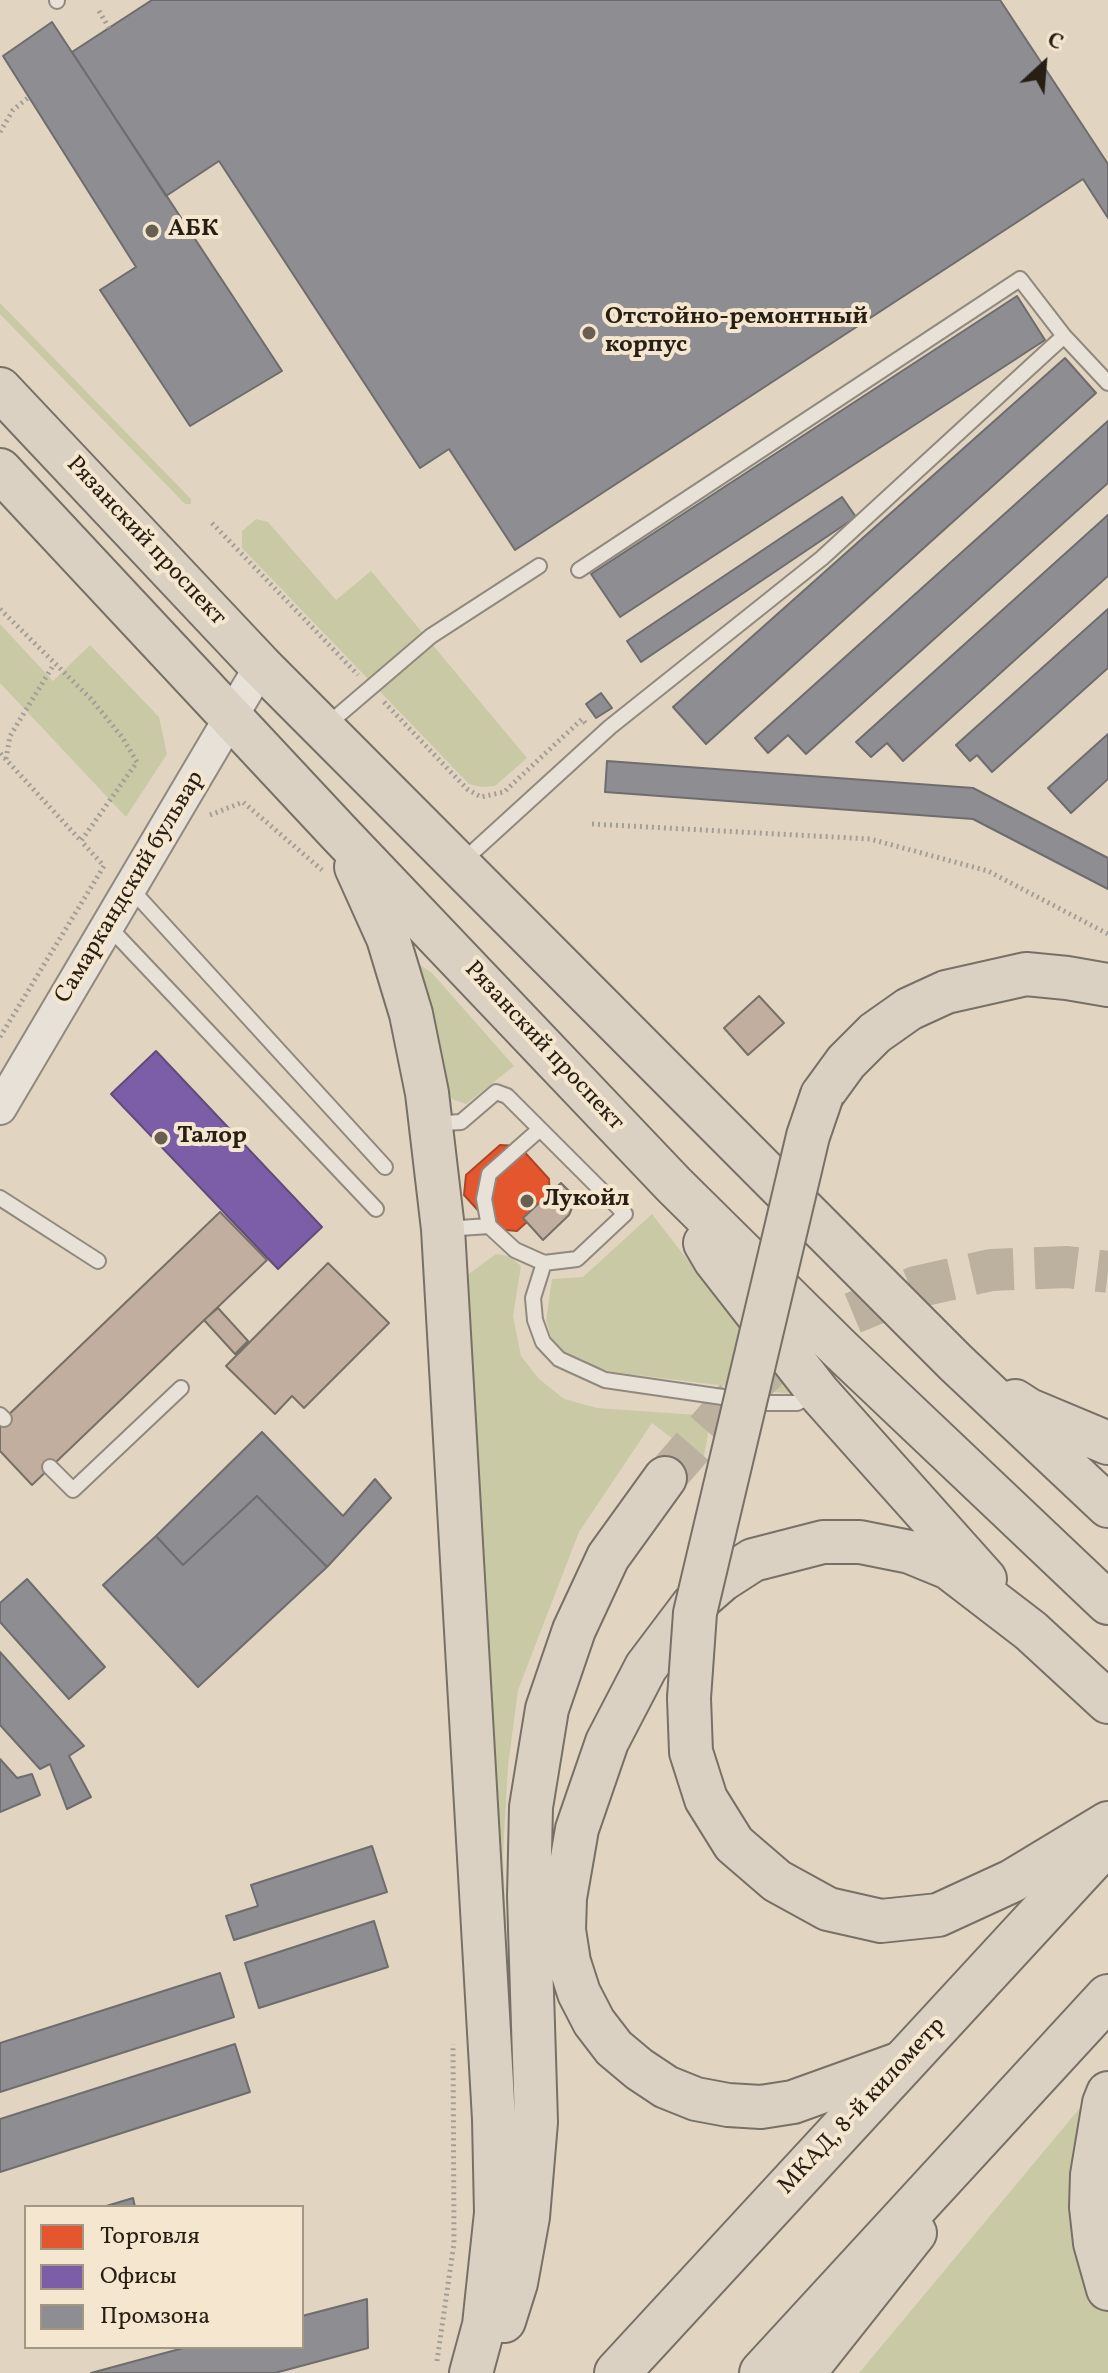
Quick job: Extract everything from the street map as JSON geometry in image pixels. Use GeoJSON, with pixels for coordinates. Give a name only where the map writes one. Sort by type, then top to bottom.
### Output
{"type":"FeatureCollection","features":[{"type":"Feature","properties":{"kind":"highway","name":"МКАД, 8-й километр"},"geometry":{"type":"LineString","coordinates":[[617,2373],[1108,1841]]}},
{"type":"Feature","properties":{"kind":"highway"},"geometry":{"type":"LineString","coordinates":[[762,2373],[1108,1997]]}},
{"type":"Feature","properties":{"kind":"main road","name":"Рязанский проспект"},"geometry":{"type":"LineString","coordinates":[[0,389],[261,666],[956,1363],[1108,1506]]}},
{"type":"Feature","properties":{"kind":"main road","name":"Рязанский проспект"},"geometry":{"type":"LineString","coordinates":[[0,470],[674,1185],[840,1349],[1108,1603]]}},
{"type":"Feature","properties":{"kind":"main road"},"geometry":{"type":"LineString","coordinates":[[340,834],[388,938],[411,1014],[430,1116],[443,1229],[494,2119],[496,2213],[484,2325],[471,2373]]}},
{"type":"Feature","properties":{"kind":"main road"},"geometry":{"type":"LineString","coordinates":[[1108,985],[1026,974],[946,992],[909,1009],[875,1033],[846,1062],[822,1095],[808,1136],[695,1613],[689,1698],[691,1752],[706,1799],[734,1844],[777,1881],[828,1909],[881,1921],[938,1915],[1012,1881],[1108,1823]]}},
{"type":"Feature","properties":{"kind":"main road"},"geometry":{"type":"LineString","coordinates":[[674,1185],[715,1260],[818,1392],[1031,1631]]}},
{"type":"Feature","properties":{"kind":"main road"},"geometry":{"type":"LineString","coordinates":[[956,1363],[1029,1410],[1108,1443]]}},
{"type":"Feature","properties":{"kind":"main road"},"geometry":{"type":"LineString","coordinates":[[485,2373],[516,2283],[528,2217],[536,2122],[529,1896],[531,1807],[547,1709],[574,1630],[608,1557],[665,1478]]}},
{"type":"Feature","properties":{"kind":"main road"},"geometry":{"type":"LineString","coordinates":[[904,2062],[793,2102],[761,2107],[728,2105],[696,2099],[666,2087],[614,2048],[594,2022],[579,1993],[569,1962],[564,1930],[565,1898],[577,1829],[607,1742],[646,1667],[692,1606],[722,1580],[753,1560],[823,1542],[860,1542],[910,1552],[949,1568],[1031,1631],[1108,1702]]}},
{"type":"Feature","properties":{"kind":"main road"},"geometry":{"type":"LineString","coordinates":[[804,2373],[1057,2052]]}},
{"type":"Feature","properties":{"kind":"main road"},"geometry":{"type":"LineString","coordinates":[[1108,2093],[1092,2175],[1091,2207],[1095,2243],[1108,2289]]}},
{"type":"Feature","properties":{"kind":"street","name":"Самаркандский бульвар"},"geometry":{"type":"LineString","coordinates":[[0,1108],[261,666]]}},
{"type":"Feature","properties":{"kind":"lane"},"geometry":{"type":"LineString","coordinates":[[579,570],[1020,279],[1064,336],[1108,383]]}},
{"type":"Feature","properties":{"kind":"lane"},"geometry":{"type":"LineString","coordinates":[[460,864],[610,727],[822,558],[1064,336]]}},
{"type":"Feature","properties":{"kind":"lane"},"geometry":{"type":"LineString","coordinates":[[324,728],[431,636],[539,566]]}},
{"type":"Feature","properties":{"kind":"lane"},"geometry":{"type":"LineString","coordinates":[[131,889],[385,1167]]}},
{"type":"Feature","properties":{"kind":"lane"},"geometry":{"type":"LineString","coordinates":[[109,927],[376,1209]]}},
{"type":"Feature","properties":{"kind":"lane"},"geometry":{"type":"LineString","coordinates":[[430,1116],[445,1123],[461,1122],[496,1092],[507,1096],[540,1129],[625,1214],[577,1259],[544,1263],[515,1250],[489,1226],[484,1199],[489,1174],[540,1129]]}},
{"type":"Feature","properties":{"kind":"lane"},"geometry":{"type":"LineString","coordinates":[[0,1198],[98,1261]]}},
{"type":"Feature","properties":{"kind":"lane"},"geometry":{"type":"LineString","coordinates":[[443,1229],[489,1226]]}},
{"type":"Feature","properties":{"kind":"lane"},"geometry":{"type":"LineString","coordinates":[[544,1263],[533,1298],[535,1320],[543,1342],[559,1359],[605,1380],[764,1403],[797,1403],[818,1392]]}},
{"type":"Feature","properties":{"kind":"lane"},"geometry":{"type":"LineString","coordinates":[[50,1467],[73,1490],[181,1388]]}},
{"type":"Feature","properties":{"kind":"path"},"geometry":{"type":"LineString","coordinates":[[99,11],[109,28]]}},
{"type":"Feature","properties":{"kind":"path"},"geometry":{"type":"LineString","coordinates":[[0,132],[13,110],[29,97]]}},
{"type":"Feature","properties":{"kind":"path"},"geometry":{"type":"LineString","coordinates":[[0,609],[91,699],[122,737],[137,762],[81,841]]}},
{"type":"Feature","properties":{"kind":"path"},"geometry":{"type":"LineString","coordinates":[[6,760],[10,736],[54,664]]}},
{"type":"Feature","properties":{"kind":"path"},"geometry":{"type":"LineString","coordinates":[[0,753],[104,866],[0,1037]]}},
{"type":"Feature","properties":{"kind":"path"},"geometry":{"type":"LineString","coordinates":[[210,815],[243,802],[322,871]]}},
{"type":"Feature","properties":{"kind":"path"},"geometry":{"type":"LineString","coordinates":[[592,824],[870,839],[988,871],[1108,934]]}},
{"type":"Feature","properties":{"kind":"green space"},"geometry":{"type":"Polygon","coordinates":[[[0,303],[191,499],[191,504],[185,504],[0,314],[0,303]]]}},
{"type":"Feature","properties":{"kind":"green space"},"geometry":{"type":"Polygon","coordinates":[[[256,519],[268,522],[336,600],[371,571],[527,758],[495,786],[469,784],[242,548],[242,531],[256,519]]]}},
{"type":"Feature","properties":{"kind":"green space"},"geometry":{"type":"Polygon","coordinates":[[[0,624],[53,681],[90,645],[159,717],[167,754],[126,817],[0,683],[0,624]]]}},
{"type":"Feature","properties":{"kind":"green space"},"geometry":{"type":"Polygon","coordinates":[[[417,963],[432,973],[514,1066],[466,1104],[452,1099],[443,1084],[435,1025],[417,963]]]}},
{"type":"Feature","properties":{"kind":"green space"},"geometry":{"type":"Polygon","coordinates":[[[652,1214],[791,1394],[612,1372],[570,1358],[553,1344],[546,1320],[552,1279],[583,1277],[652,1214]]]}},
{"type":"Feature","properties":{"kind":"green space"},"geometry":{"type":"Polygon","coordinates":[[[496,1254],[509,1256],[521,1266],[513,1316],[521,1356],[539,1379],[564,1399],[597,1408],[711,1416],[703,1462],[652,1423],[579,1532],[518,1690],[508,1766],[503,1855],[509,1994],[520,2098],[508,2238],[466,1276],[496,1254]]]}},
{"type":"Feature","properties":{"kind":"green space"},"geometry":{"type":"Polygon","coordinates":[[[1094,2091],[1098,2293],[1108,2310],[1108,2373],[859,2373],[1094,2091]]]}},
{"type":"Feature","properties":{"kind":"building: Торговля"},"geometry":{"type":"Polygon","coordinates":[[[500,1145],[519,1146],[549,1179],[550,1201],[517,1231],[495,1229],[464,1195],[466,1175],[500,1145]]]}},
{"type":"Feature","properties":{"kind":"building: Офисы"},"geometry":{"type":"Polygon","coordinates":[[[156,1051],[322,1227],[278,1269],[111,1094],[156,1051]]]}},
{"type":"Feature","properties":{"kind":"building: Промзона","name":"Отстойно-ремонтный корпус"},"geometry":{"type":"Polygon","coordinates":[[[152,0],[1000,0],[1108,164],[1108,218],[1083,179],[515,550],[449,449],[420,468],[219,161],[166,196],[72,52],[152,0]]]}},
{"type":"Feature","properties":{"kind":"building: Промзона","name":"АБК"},"geometry":{"type":"Polygon","coordinates":[[[52,22],[282,371],[190,426],[100,290],[136,267],[3,56],[52,22]]]}},
{"type":"Feature","properties":{"kind":"building: Промзона"},"geometry":{"type":"Polygon","coordinates":[[[1017,296],[1045,340],[620,617],[591,574],[1017,296]]]}},
{"type":"Feature","properties":{"kind":"building: Промзона"},"geometry":{"type":"Polygon","coordinates":[[[1065,358],[1096,393],[706,744],[673,707],[1065,358]]]}},
{"type":"Feature","properties":{"kind":"building: Промзона"},"geometry":{"type":"Polygon","coordinates":[[[1108,421],[1108,483],[806,754],[788,735],[768,753],[755,738],[1108,421]]]}},
{"type":"Feature","properties":{"kind":"building: Промзона"},"geometry":{"type":"Polygon","coordinates":[[[842,497],[856,517],[641,662],[627,641],[842,497]]]}},
{"type":"Feature","properties":{"kind":"building: Промзона"},"geometry":{"type":"Polygon","coordinates":[[[1108,515],[1108,576],[903,761],[887,743],[871,757],[856,742],[1108,515]]]}},
{"type":"Feature","properties":{"kind":"building: Промзона"},"geometry":{"type":"Polygon","coordinates":[[[1108,609],[1108,668],[992,772],[977,755],[970,761],[956,745],[1108,609]]]}},
{"type":"Feature","properties":{"kind":"building: Промзона"},"geometry":{"type":"Polygon","coordinates":[[[601,693],[612,708],[596,718],[586,704],[601,693]]]}},
{"type":"Feature","properties":{"kind":"building: Промзона"},"geometry":{"type":"Polygon","coordinates":[[[1108,734],[1108,779],[1071,813],[1048,788],[1108,734]]]}},
{"type":"Feature","properties":{"kind":"building: Промзона"},"geometry":{"type":"Polygon","coordinates":[[[607,761],[973,788],[1108,858],[1108,889],[973,819],[605,792],[607,761]]]}},
{"type":"Feature","properties":{"kind":"building: Промзона"},"geometry":{"type":"Polygon","coordinates":[[[262,1432],[343,1516],[375,1479],[391,1498],[327,1567],[257,1496],[183,1565],[156,1536],[262,1432]]]}},
{"type":"Feature","properties":{"kind":"building: Промзона"},"geometry":{"type":"Polygon","coordinates":[[[257,1496],[327,1567],[198,1687],[103,1585],[156,1536],[183,1565],[257,1496]]]}},
{"type":"Feature","properties":{"kind":"building: Промзона"},"geometry":{"type":"Polygon","coordinates":[[[27,1579],[105,1667],[69,1699],[0,1622],[0,1603],[27,1579]]]}},
{"type":"Feature","properties":{"kind":"building: Промзона"},"geometry":{"type":"Polygon","coordinates":[[[0,1652],[84,1746],[69,1756],[91,1797],[67,1809],[50,1764],[40,1769],[0,1725],[0,1652]]]}},
{"type":"Feature","properties":{"kind":"building: Промзона"},"geometry":{"type":"Polygon","coordinates":[[[0,1759],[17,1778],[32,1774],[40,1795],[0,1812],[0,1759]]]}},
{"type":"Feature","properties":{"kind":"building: Промзона"},"geometry":{"type":"Polygon","coordinates":[[[372,1846],[387,1892],[234,1940],[226,1916],[258,1906],[251,1885],[372,1846]]]}},
{"type":"Feature","properties":{"kind":"building: Промзона"},"geometry":{"type":"Polygon","coordinates":[[[374,1921],[388,1967],[259,2008],[245,1963],[374,1921]]]}},
{"type":"Feature","properties":{"kind":"building: Промзона"},"geometry":{"type":"Polygon","coordinates":[[[220,1973],[234,2017],[0,2092],[0,2043],[220,1973]]]}},
{"type":"Feature","properties":{"kind":"building: Промзона"},"geometry":{"type":"Polygon","coordinates":[[[235,2044],[250,2092],[0,2172],[0,2119],[235,2044]]]}},
{"type":"Feature","properties":{"kind":"building: Промзона"},"geometry":{"type":"Polygon","coordinates":[[[133,2198],[135,2205],[110,2205],[133,2198]]]}},
{"type":"Feature","properties":{"kind":"building: Промзона"},"geometry":{"type":"Polygon","coordinates":[[[367,2299],[368,2348],[275,2373],[91,2373],[180,2349],[304,2349],[304,2315],[367,2299]]]}},
{"type":"Feature","properties":{"kind":"building: Прочее"},"geometry":{"type":"Polygon","coordinates":[[[759,996],[784,1023],[748,1055],[724,1028],[759,996]]]}},
{"type":"Feature","properties":{"kind":"building: Прочее"},"geometry":{"type":"Polygon","coordinates":[[[561,1183],[570,1192],[572,1208],[569,1215],[543,1240],[523,1218],[561,1183]]]}},
{"type":"Feature","properties":{"kind":"building: Прочее"},"geometry":{"type":"Polygon","coordinates":[[[220,1212],[267,1260],[32,1485],[0,1451],[0,1423],[220,1212]]]}},
{"type":"Feature","properties":{"kind":"building: Прочее"},"geometry":{"type":"Polygon","coordinates":[[[328,1263],[389,1323],[304,1408],[292,1396],[275,1414],[226,1366],[328,1263]]]}},
{"type":"Feature","properties":{"kind":"building: Прочее"},"geometry":{"type":"Polygon","coordinates":[[[218,1308],[248,1341],[235,1354],[204,1320],[218,1308]]]}},
{"type":"Feature","properties":{"kind":"tunnel"},"geometry":{"type":"LineString","coordinates":[[665,1478],[725,1409],[781,1357],[846,1316],[916,1287],[991,1270],[1067,1267],[1108,1272]]}},
{"type":"Feature","properties":{"kind":"place","name":"АБК"},"geometry":{"type":"Point","coordinates":[152,231]}},
{"type":"Feature","properties":{"kind":"place","name":"Отстойно-ремонтный корпус"},"geometry":{"type":"Point","coordinates":[589,333]}},
{"type":"Feature","properties":{"kind":"place","name":"Талор"},"geometry":{"type":"Point","coordinates":[161,1138]}},
{"type":"Feature","properties":{"kind":"place","name":"Лукойл"},"geometry":{"type":"Point","coordinates":[527,1201]}}]}
